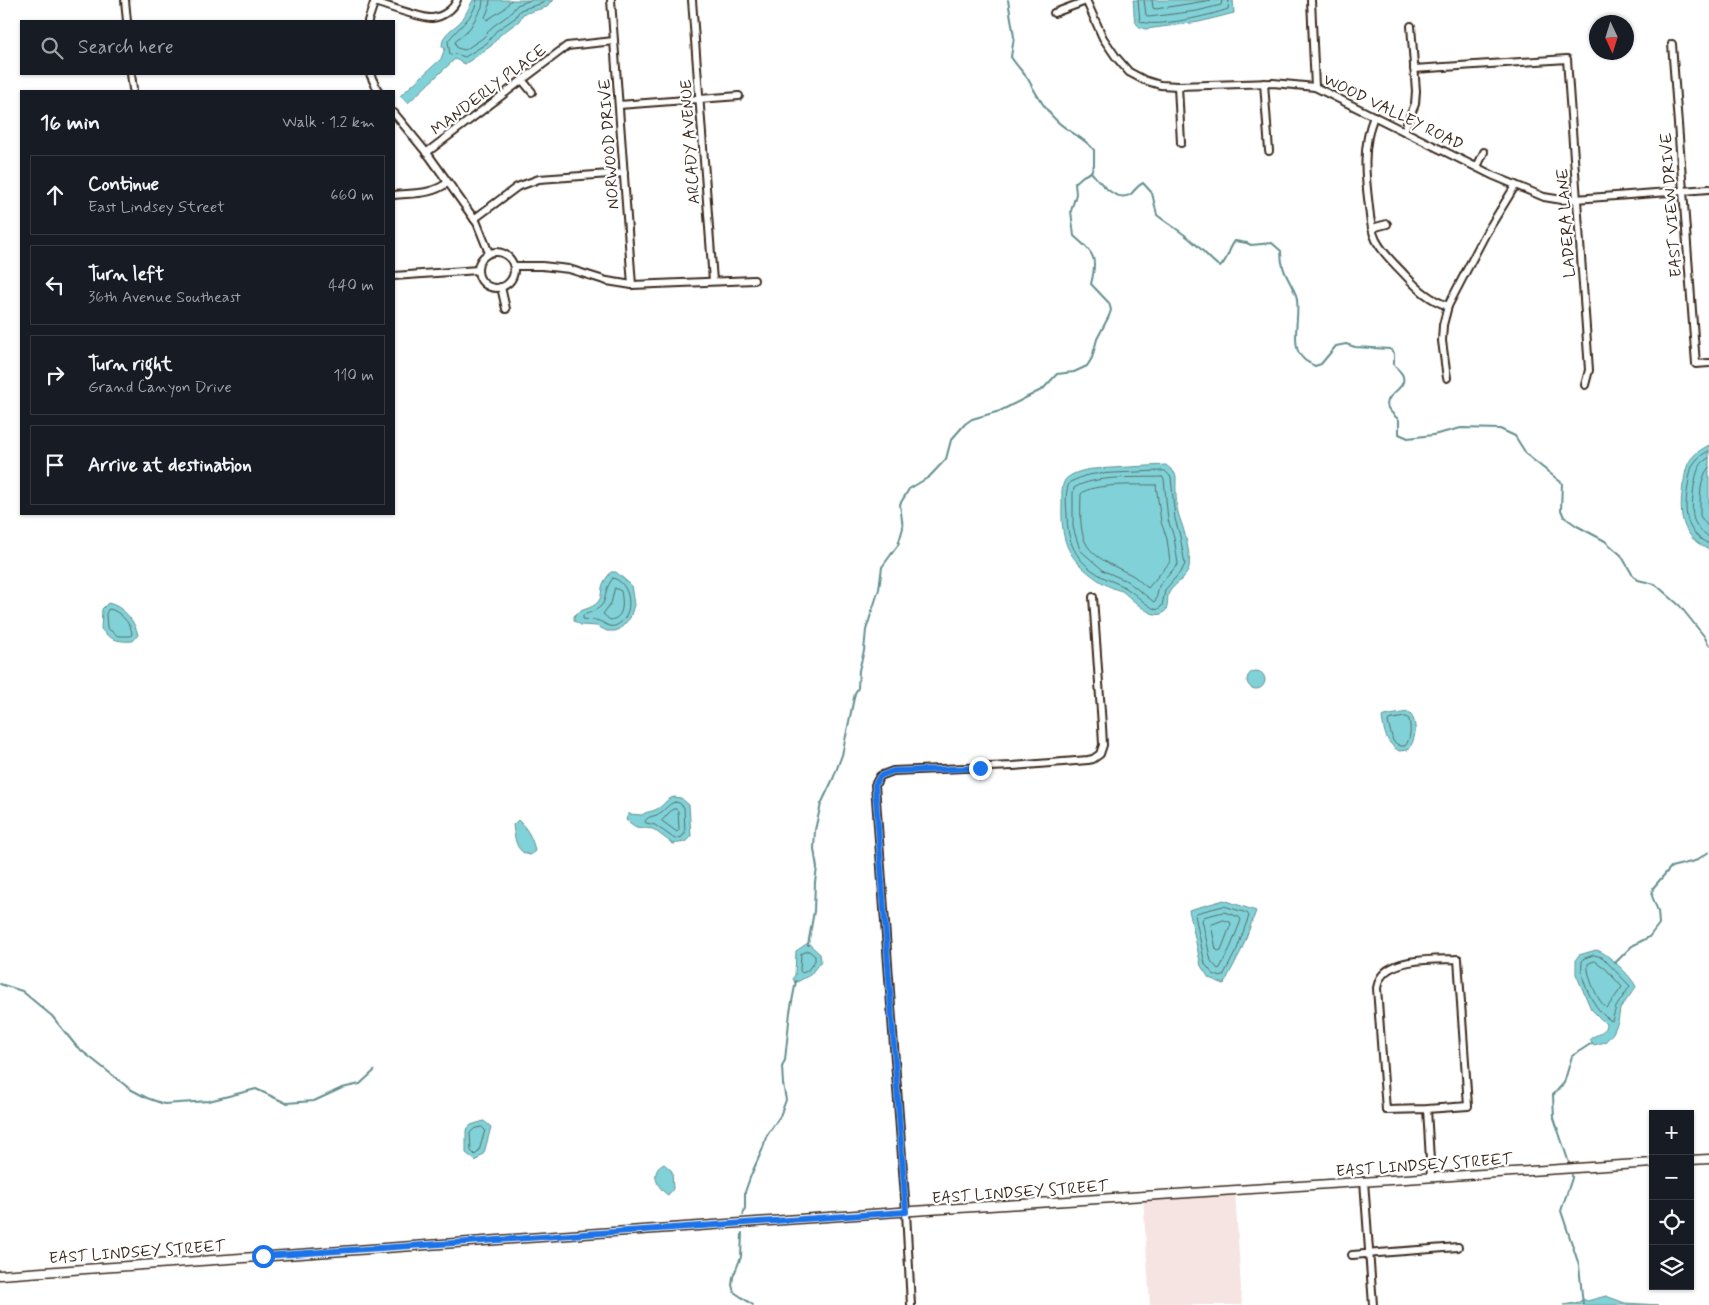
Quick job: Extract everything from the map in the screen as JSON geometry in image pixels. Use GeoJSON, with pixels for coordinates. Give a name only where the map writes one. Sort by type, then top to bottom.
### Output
{"type":"FeatureCollection","features":[{"type":"Feature","properties":{"kind":"street"},"geometry":{"type":"LineString","coordinates":[[125,0],[127,20]]}},
{"type":"Feature","properties":{"kind":"street"},"geometry":{"type":"LineString","coordinates":[[368,20],[374,1],[430,18],[443,15],[455,5],[457,0]]}},
{"type":"Feature","properties":{"kind":"street","name":"NORWOOD DRIVE"},"geometry":{"type":"LineString","coordinates":[[611,0],[632,285]]}},
{"type":"Feature","properties":{"kind":"street","name":"ARCADY AVENUE"},"geometry":{"type":"LineString","coordinates":[[692,0],[713,281]]}},
{"type":"Feature","properties":{"kind":"street"},"geometry":{"type":"LineString","coordinates":[[1311,0],[1315,87]]}},
{"type":"Feature","properties":{"kind":"street"},"geometry":{"type":"LineString","coordinates":[[1054,13],[1086,1]]}},
{"type":"Feature","properties":{"kind":"street","name":"WOOD VALLEY ROAD"},"geometry":{"type":"LineString","coordinates":[[1086,1],[1104,38],[1116,57],[1130,72],[1160,86],[1290,83],[1315,87],[1515,186],[1544,197],[1562,200],[1709,189]]}},
{"type":"Feature","properties":{"kind":"street"},"geometry":{"type":"LineString","coordinates":[[1404,131],[1415,104],[1416,91],[1411,26]]}},
{"type":"Feature","properties":{"kind":"street","name":"MANDERLY PLACE"},"geometry":{"type":"LineString","coordinates":[[426,153],[567,46],[614,41]]}},
{"type":"Feature","properties":{"kind":"street","name":"EAST VIEW DRIVE"},"geometry":{"type":"LineString","coordinates":[[1672,44],[1696,364],[1709,363]]}},
{"type":"Feature","properties":{"kind":"street","name":"LADERA LANE"},"geometry":{"type":"LineString","coordinates":[[1414,68],[1567,59],[1589,370],[1585,385]]}},
{"type":"Feature","properties":{"kind":"street"},"geometry":{"type":"LineString","coordinates":[[131,75],[133,89]]}},
{"type":"Feature","properties":{"kind":"street"},"geometry":{"type":"LineString","coordinates":[[370,75],[378,90]]}},
{"type":"Feature","properties":{"kind":"street"},"geometry":{"type":"LineString","coordinates":[[523,81],[532,92]]}},
{"type":"Feature","properties":{"kind":"street"},"geometry":{"type":"LineString","coordinates":[[1264,83],[1269,151]]}},
{"type":"Feature","properties":{"kind":"street"},"geometry":{"type":"LineString","coordinates":[[1178,86],[1181,143]]}},
{"type":"Feature","properties":{"kind":"street"},"geometry":{"type":"LineString","coordinates":[[620,105],[739,96]]}},
{"type":"Feature","properties":{"kind":"street"},"geometry":{"type":"LineString","coordinates":[[395,114],[474,219],[489,253]]}},
{"type":"Feature","properties":{"kind":"street"},"geometry":{"type":"LineString","coordinates":[[1374,116],[1368,136],[1365,167],[1372,228],[1383,252],[1412,282],[1424,294],[1436,302],[1448,306]]}},
{"type":"Feature","properties":{"kind":"street"},"geometry":{"type":"LineString","coordinates":[[1478,167],[1484,152]]}},
{"type":"Feature","properties":{"kind":"street"},"geometry":{"type":"LineString","coordinates":[[474,219],[517,187],[539,179],[624,173]]}},
{"type":"Feature","properties":{"kind":"street"},"geometry":{"type":"LineString","coordinates":[[395,195],[430,192],[440,189],[447,183]]}},
{"type":"Feature","properties":{"kind":"street"},"geometry":{"type":"LineString","coordinates":[[1447,378],[1442,341],[1442,325],[1448,306],[1485,235],[1515,186]]}},
{"type":"Feature","properties":{"kind":"street"},"geometry":{"type":"LineString","coordinates":[[1372,228],[1387,224]]}},
{"type":"Feature","properties":{"kind":"street"},"geometry":{"type":"LineString","coordinates":[[500,252],[505,254],[514,266],[513,277],[501,287],[486,285],[482,281],[478,270],[481,260],[489,253],[500,252]]}},
{"type":"Feature","properties":{"kind":"street"},"geometry":{"type":"LineString","coordinates":[[514,266],[542,266],[569,269],[607,281],[632,285],[754,280]]}},
{"type":"Feature","properties":{"kind":"street"},"geometry":{"type":"LineString","coordinates":[[395,276],[478,270]]}},
{"type":"Feature","properties":{"kind":"street"},"geometry":{"type":"LineString","coordinates":[[501,287],[506,309]]}},
{"type":"Feature","properties":{"kind":"street"},"geometry":{"type":"LineString","coordinates":[[911,1305],[875,785],[880,776],[893,771],[1013,766],[1088,760],[1100,754],[1103,745],[1092,597]]}},
{"type":"Feature","properties":{"kind":"street"},"geometry":{"type":"LineString","coordinates":[[1458,958],[1468,1106],[1427,1109],[1386,1110],[1377,988],[1381,976],[1390,968],[1402,962],[1458,958]]}},
{"type":"Feature","properties":{"kind":"street"},"geometry":{"type":"LineString","coordinates":[[1427,1109],[1431,1177]]}},
{"type":"Feature","properties":{"kind":"street"},"geometry":{"type":"LineString","coordinates":[[1694,1160],[1709,1159]]}},
{"type":"Feature","properties":{"kind":"street","name":"EAST LINDSEY STREET"},"geometry":{"type":"LineString","coordinates":[[0,1275],[906,1212],[1649,1163]]}},
{"type":"Feature","properties":{"kind":"street"},"geometry":{"type":"LineString","coordinates":[[1364,1182],[1373,1305]]}},
{"type":"Feature","properties":{"kind":"street"},"geometry":{"type":"LineString","coordinates":[[1352,1255],[1458,1247]]}},
{"type":"Feature","properties":{"kind":"shaded area"},"geometry":{"type":"Polygon","coordinates":[[[1235,1190],[1242,1305],[1150,1305],[1143,1197],[1235,1190]]]}},
{"type":"Feature","properties":{"kind":"water"},"geometry":{"type":"Polygon","coordinates":[[[473,0],[554,0],[547,7],[523,14],[519,21],[500,35],[491,46],[465,64],[455,59],[408,103],[400,96],[441,59],[445,48],[442,46],[444,38],[461,21],[473,0]]]}},
{"type":"Feature","properties":{"kind":"water"},"geometry":{"type":"Polygon","coordinates":[[[1133,0],[1233,0],[1234,13],[1199,22],[1146,29],[1141,28],[1136,22],[1133,0]]]}},
{"type":"Feature","properties":{"kind":"water"},"geometry":{"type":"Polygon","coordinates":[[[1709,445],[1709,549],[1707,549],[1691,537],[1686,530],[1681,505],[1688,465],[1695,454],[1709,445]]]}},
{"type":"Feature","properties":{"kind":"water"},"geometry":{"type":"Polygon","coordinates":[[[1166,465],[1176,476],[1177,509],[1184,530],[1189,566],[1186,574],[1169,593],[1166,610],[1162,614],[1156,614],[1144,609],[1122,591],[1097,579],[1077,562],[1071,554],[1064,536],[1062,526],[1062,491],[1065,480],[1071,475],[1082,471],[1166,465]]]}},
{"type":"Feature","properties":{"kind":"water"},"geometry":{"type":"Polygon","coordinates":[[[611,572],[616,572],[631,585],[634,605],[630,618],[620,629],[615,631],[607,631],[597,626],[581,625],[574,621],[574,616],[577,613],[598,602],[605,580],[611,572]]]}},
{"type":"Feature","properties":{"kind":"water"},"geometry":{"type":"Polygon","coordinates":[[[108,603],[119,607],[128,615],[138,635],[133,641],[115,640],[101,629],[102,609],[108,603]]]}},
{"type":"Feature","properties":{"kind":"water"},"geometry":{"type":"Polygon","coordinates":[[[1256,671],[1262,674],[1265,680],[1262,686],[1256,689],[1250,686],[1247,680],[1250,674],[1256,671]]]}},
{"type":"Feature","properties":{"kind":"water"},"geometry":{"type":"Polygon","coordinates":[[[1408,712],[1415,725],[1413,741],[1408,750],[1399,751],[1386,737],[1382,717],[1408,712]]]}},
{"type":"Feature","properties":{"kind":"water"},"geometry":{"type":"Polygon","coordinates":[[[674,797],[681,798],[689,805],[691,836],[685,842],[673,844],[653,829],[636,827],[626,820],[628,814],[642,815],[657,809],[674,797]]]}},
{"type":"Feature","properties":{"kind":"water"},"geometry":{"type":"Polygon","coordinates":[[[518,820],[527,830],[533,842],[535,851],[530,855],[521,851],[517,844],[513,825],[518,820]]]}},
{"type":"Feature","properties":{"kind":"water"},"geometry":{"type":"Polygon","coordinates":[[[1224,900],[1256,911],[1241,951],[1224,984],[1209,978],[1201,966],[1189,910],[1224,900]]]}},
{"type":"Feature","properties":{"kind":"water"},"geometry":{"type":"Polygon","coordinates":[[[808,943],[820,954],[821,961],[810,975],[795,983],[793,978],[795,975],[796,951],[808,943]]]}},
{"type":"Feature","properties":{"kind":"water"},"geometry":{"type":"Polygon","coordinates":[[[1596,950],[1606,955],[1619,966],[1636,987],[1620,1009],[1618,1022],[1613,1033],[1605,1042],[1594,1045],[1590,1039],[1602,1032],[1606,1024],[1591,1009],[1576,974],[1576,959],[1579,955],[1596,950]]]}},
{"type":"Feature","properties":{"kind":"water"},"geometry":{"type":"Polygon","coordinates":[[[484,1121],[491,1127],[484,1153],[476,1161],[466,1153],[466,1130],[471,1125],[484,1121]]]}},
{"type":"Feature","properties":{"kind":"water"},"geometry":{"type":"Polygon","coordinates":[[[664,1164],[672,1171],[673,1189],[668,1195],[656,1180],[659,1167],[664,1164]]]}},
{"type":"Feature","properties":{"kind":"water"},"geometry":{"type":"Polygon","coordinates":[[[1606,1296],[1625,1303],[1659,1305],[1564,1305],[1579,1302],[1583,1299],[1587,1301],[1606,1296]]]}},
{"type":"Feature","properties":{"kind":"waterway"},"geometry":{"type":"LineString","coordinates":[[1008,0],[1014,37],[1011,57],[1053,117],[1094,150],[1094,165],[1091,172]]}},
{"type":"Feature","properties":{"kind":"waterway"},"geometry":{"type":"LineString","coordinates":[[1091,172],[1103,186],[1120,196],[1131,194],[1143,183],[1152,193],[1157,215],[1188,237],[1220,267],[1235,241],[1251,245],[1272,243],[1281,251],[1284,270],[1296,295],[1298,308],[1296,345],[1299,354],[1307,362],[1315,366],[1321,364],[1336,346],[1346,344],[1355,347],[1390,349],[1394,353],[1394,365],[1402,374],[1403,379],[1400,388],[1387,403],[1388,408],[1399,420],[1399,434],[1408,438],[1433,435],[1461,428],[1500,429],[1515,436],[1527,455],[1562,483],[1561,510],[1564,517],[1605,541],[1621,555],[1632,574],[1638,580],[1655,584],[1680,606],[1709,645]]}},
{"type":"Feature","properties":{"kind":"waterway"},"geometry":{"type":"LineString","coordinates":[[808,945],[814,911],[817,868],[814,849],[815,830],[821,804],[842,755],[855,693],[858,688],[866,630],[879,589],[882,567],[898,545],[903,528],[900,504],[909,489],[929,477],[946,459],[951,440],[965,424],[972,419],[1000,411],[1043,389],[1057,374],[1074,372],[1087,366],[1092,358],[1097,339],[1109,316],[1111,310],[1109,303],[1091,284],[1094,267],[1093,256],[1074,236],[1071,211],[1076,194],[1075,183],[1091,172]]}},
{"type":"Feature","properties":{"kind":"waterway"},"geometry":{"type":"LineString","coordinates":[[1615,963],[1632,946],[1649,937],[1659,924],[1658,911],[1652,896],[1653,888],[1671,867],[1695,861],[1709,852]]}},
{"type":"Feature","properties":{"kind":"waterway"},"geometry":{"type":"LineString","coordinates":[[743,1215],[745,1192],[751,1175],[766,1137],[780,1116],[786,1100],[782,1067],[785,1060],[790,1012],[796,981]]}},
{"type":"Feature","properties":{"kind":"waterway"},"geometry":{"type":"LineString","coordinates":[[0,984],[22,991],[52,1016],[77,1047],[130,1089],[164,1104],[209,1101],[256,1089],[286,1103],[314,1101],[342,1088],[360,1084],[374,1071]]}},
{"type":"Feature","properties":{"kind":"waterway"},"geometry":{"type":"LineString","coordinates":[[1569,1163],[1554,1118],[1553,1095],[1564,1083],[1572,1056],[1592,1043]]}},
{"type":"Feature","properties":{"kind":"waterway"},"geometry":{"type":"LineString","coordinates":[[1572,1175],[1561,1211],[1579,1265],[1583,1305]]}},
{"type":"Feature","properties":{"kind":"waterway"},"geometry":{"type":"LineString","coordinates":[[742,1233],[741,1257],[732,1285],[734,1292],[753,1305]]}},
{"type":"Feature","properties":{"kind":"route"},"geometry":{"type":"LineString","coordinates":[[263,1256],[906,1212],[875,785],[880,776],[893,771],[980,768]]}}]}
